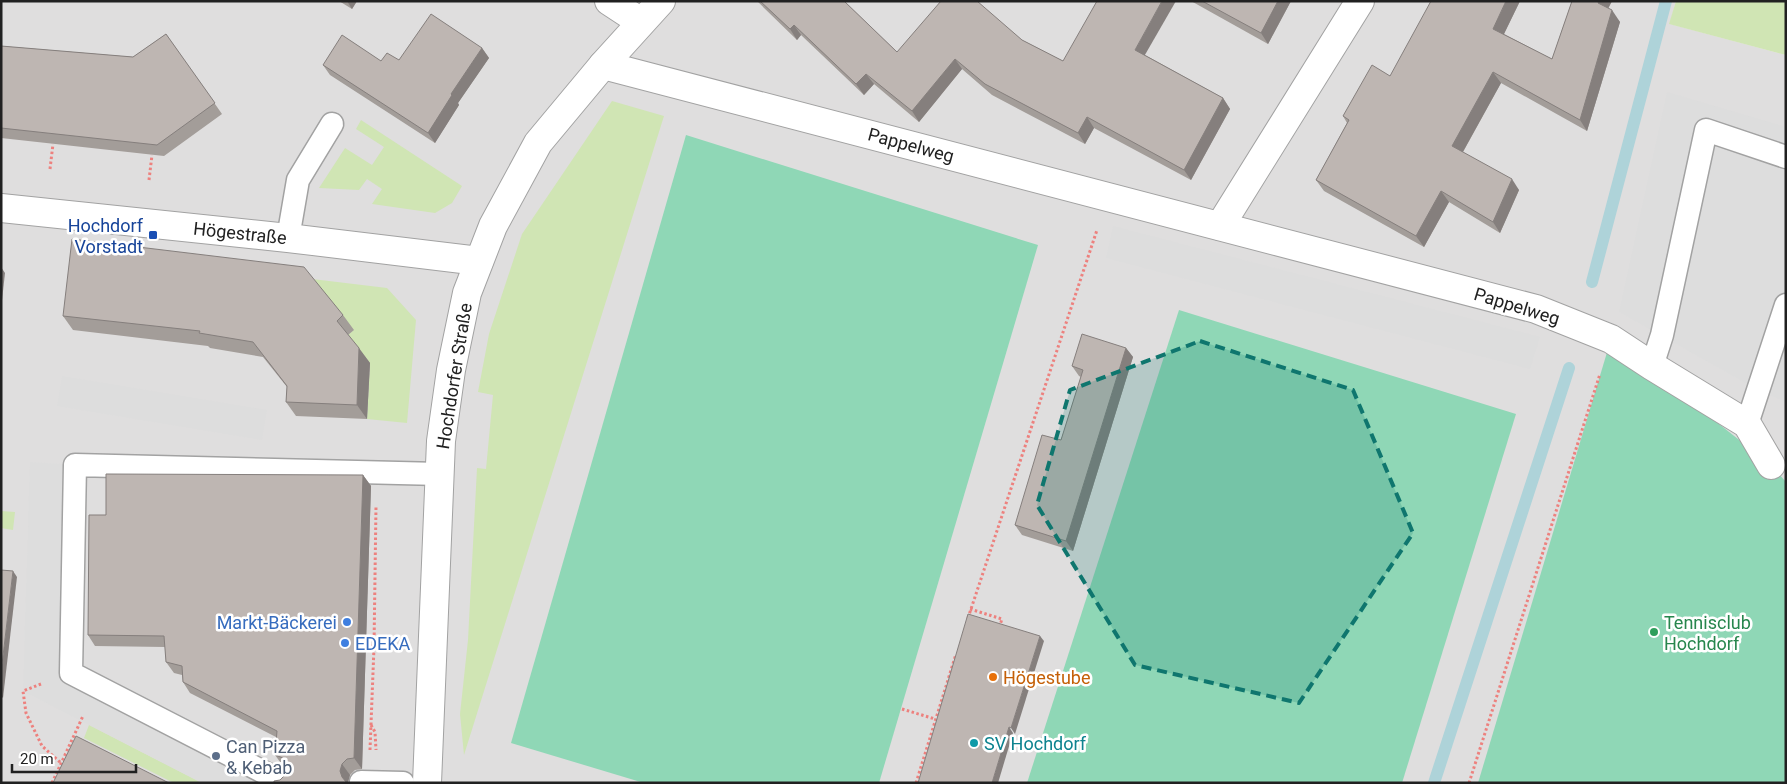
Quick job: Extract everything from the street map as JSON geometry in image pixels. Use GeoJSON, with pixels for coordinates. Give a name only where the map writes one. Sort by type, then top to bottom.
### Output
{"type":"FeatureCollection","features":[{"type":"Feature","properties":{"kind":"street"},"geometry":{"type":"LineString","coordinates":[[609,1],[641,22]]}},
{"type":"Feature","properties":{"kind":"street","name":"Hochdorfer Straße"},"geometry":{"type":"LineString","coordinates":[[427,783],[442,442],[451,370],[467,293],[493,226],[538,143],[603,65],[661,1]]}},
{"type":"Feature","properties":{"kind":"street"},"geometry":{"type":"LineString","coordinates":[[1220,226],[1360,1]]}},
{"type":"Feature","properties":{"kind":"street","name":"Pappelweg"},"geometry":{"type":"LineString","coordinates":[[603,65],[1536,309],[1611,339],[1747,424],[1771,464]]}},
{"type":"Feature","properties":{"kind":"street","name":"Högestraße"},"geometry":{"type":"LineString","coordinates":[[1,208],[288,238],[479,261]]}},
{"type":"Feature","properties":{"kind":"lane"},"geometry":{"type":"LineString","coordinates":[[288,238],[298,180],[332,124]]}},
{"type":"Feature","properties":{"kind":"lane"},"geometry":{"type":"LineString","coordinates":[[1652,366],[1662,335],[1706,130],[1786,157]]}},
{"type":"Feature","properties":{"kind":"lane"},"geometry":{"type":"LineString","coordinates":[[1747,424],[1786,305]]}},
{"type":"Feature","properties":{"kind":"lane"},"geometry":{"type":"LineString","coordinates":[[282,779],[275,778],[71,673],[75,465],[440,474]]}},
{"type":"Feature","properties":{"kind":"lane"},"geometry":{"type":"LineString","coordinates":[[361,782],[403,783]]}},
{"type":"Feature","properties":{"kind":"path"},"geometry":{"type":"LineString","coordinates":[[50,169],[53,144]]}},
{"type":"Feature","properties":{"kind":"path"},"geometry":{"type":"LineString","coordinates":[[149,180],[152,155]]}},
{"type":"Feature","properties":{"kind":"path"},"geometry":{"type":"LineString","coordinates":[[968,618],[1108,196]]}},
{"type":"Feature","properties":{"kind":"path"},"geometry":{"type":"LineString","coordinates":[[1469,783],[1611,339]]}},
{"type":"Feature","properties":{"kind":"path"},"geometry":{"type":"LineString","coordinates":[[371,725],[376,473]]}},
{"type":"Feature","properties":{"kind":"path"},"geometry":{"type":"LineString","coordinates":[[970,609],[1002,619],[999,628]]}},
{"type":"Feature","properties":{"kind":"path"},"geometry":{"type":"LineString","coordinates":[[366,646],[404,648]]}},
{"type":"Feature","properties":{"kind":"path"},"geometry":{"type":"LineString","coordinates":[[916,783],[959,646]]}},
{"type":"Feature","properties":{"kind":"path"},"geometry":{"type":"LineString","coordinates":[[61,763],[42,746],[26,713],[23,691],[71,673]]}},
{"type":"Feature","properties":{"kind":"path"},"geometry":{"type":"LineString","coordinates":[[52,783],[97,687]]}},
{"type":"Feature","properties":{"kind":"path"},"geometry":{"type":"LineString","coordinates":[[902,710],[935,719]]}},
{"type":"Feature","properties":{"kind":"path"},"geometry":{"type":"LineString","coordinates":[[72,739],[80,743]]}},
{"type":"Feature","properties":{"kind":"highlighted area"},"geometry":{"type":"Polygon","coordinates":[[[1200,341],[1353,390],[1413,533],[1299,703],[1135,665],[1037,505],[1070,390],[1200,341]]]}},
{"type":"Feature","properties":{"kind":"shaded area"},"geometry":{"type":"Polygon","coordinates":[[[1,1],[1676,1],[1670,24],[1786,55],[1786,783],[1,783],[1,1]]]}},
{"type":"Feature","properties":{"kind":"shaded area"},"geometry":{"type":"Polygon","coordinates":[[[1667,92],[1786,127],[1786,402],[1758,390],[1619,312],[1667,92]]]}},
{"type":"Feature","properties":{"kind":"shaded area"},"geometry":{"type":"Polygon","coordinates":[[[1113,226],[1540,337],[1530,369],[1106,258],[1113,226]]]}},
{"type":"Feature","properties":{"kind":"shaded area"},"geometry":{"type":"Polygon","coordinates":[[[62,376],[267,410],[262,440],[57,406],[62,376]]]}},
{"type":"Feature","properties":{"kind":"shaded area"},"geometry":{"type":"Polygon","coordinates":[[[30,462],[75,465],[71,673],[256,768],[249,783],[202,783],[23,691],[30,462]]]}},
{"type":"Feature","properties":{"kind":"green space"},"geometry":{"type":"Polygon","coordinates":[[[1676,1],[1786,1],[1786,55],[1669,24],[1676,1]]]}},
{"type":"Feature","properties":{"kind":"green space"},"geometry":{"type":"Polygon","coordinates":[[[612,101],[664,116],[464,755],[460,714],[468,640],[477,468],[486,469],[493,395],[478,392],[489,334],[522,234],[612,101]]]}},
{"type":"Feature","properties":{"kind":"green space"},"geometry":{"type":"Polygon","coordinates":[[[361,120],[462,186],[452,203],[435,213],[372,204],[382,189],[367,179],[359,190],[319,188],[345,148],[372,165],[384,147],[356,129],[361,120]]]}},
{"type":"Feature","properties":{"kind":"green space"},"geometry":{"type":"Polygon","coordinates":[[[686,135],[1038,245],[879,783],[644,783],[511,743],[686,135]]]}},
{"type":"Feature","properties":{"kind":"green space"},"geometry":{"type":"Polygon","coordinates":[[[304,278],[387,288],[416,320],[407,423],[367,419],[370,363],[347,336],[353,330],[304,278]]]}},
{"type":"Feature","properties":{"kind":"green space"},"geometry":{"type":"Polygon","coordinates":[[[1179,310],[1516,414],[1402,783],[1027,783],[1179,310]]]}},
{"type":"Feature","properties":{"kind":"green space","name":"Tennisclub Hochdorf"},"geometry":{"type":"Polygon","coordinates":[[[1611,339],[1771,465],[1786,482],[1786,783],[1478,783],[1611,339]]]}},
{"type":"Feature","properties":{"kind":"green space"},"geometry":{"type":"Polygon","coordinates":[[[1,511],[15,512],[13,530],[1,528],[1,511]]]}},
{"type":"Feature","properties":{"kind":"green space"},"geometry":{"type":"Polygon","coordinates":[[[89,725],[202,783],[174,783],[84,738],[89,725]]]}},
{"type":"Feature","properties":{"kind":"building"},"geometry":{"type":"Polygon","coordinates":[[[760,1],[844,1],[897,52],[941,1],[977,1],[1022,40],[1063,61],[1097,1],[1162,1],[1135,50],[1223,98],[1184,170],[1087,117],[1078,133],[985,84],[955,59],[912,111],[866,74],[856,84],[794,25],[790,29],[760,1]]]}},
{"type":"Feature","properties":{"kind":"building"},"geometry":{"type":"Polygon","coordinates":[[[1202,1],[1278,1],[1261,33],[1202,1]]]}},
{"type":"Feature","properties":{"kind":"building"},"geometry":{"type":"Polygon","coordinates":[[[1431,1],[1506,1],[1493,29],[1552,59],[1572,1],[1599,1],[1598,3],[1612,10],[1580,120],[1493,72],[1452,146],[1512,179],[1493,222],[1441,191],[1416,236],[1316,180],[1349,120],[1343,116],[1372,65],[1390,76],[1431,1]]]}},
{"type":"Feature","properties":{"kind":"building"},"geometry":{"type":"Polygon","coordinates":[[[431,14],[482,48],[428,133],[323,65],[342,35],[381,61],[387,53],[399,60],[431,14]]]}},
{"type":"Feature","properties":{"kind":"building"},"geometry":{"type":"Polygon","coordinates":[[[166,34],[215,103],[157,145],[1,128],[1,46],[133,57],[166,34]]]}},
{"type":"Feature","properties":{"kind":"building"},"geometry":{"type":"Polygon","coordinates":[[[72,239],[304,267],[343,315],[337,321],[359,348],[357,405],[286,402],[287,386],[253,342],[199,333],[200,331],[63,316],[72,239]]]}},
{"type":"Feature","properties":{"kind":"building"},"geometry":{"type":"Polygon","coordinates":[[[1082,334],[1126,348],[1066,541],[1015,525],[1042,435],[1061,440],[1083,370],[1072,366],[1082,334]]]}},
{"type":"Feature","properties":{"kind":"building"},"geometry":{"type":"Polygon","coordinates":[[[106,474],[363,475],[354,758],[347,759],[342,764],[340,771],[342,777],[349,783],[274,783],[274,781],[280,780],[284,776],[287,769],[287,764],[283,758],[275,755],[277,731],[183,682],[182,666],[166,662],[164,636],[88,635],[89,515],[106,515],[106,474]]]}},
{"type":"Feature","properties":{"kind":"building"},"geometry":{"type":"Polygon","coordinates":[[[1,570],[13,571],[1,673],[1,570]]]}},
{"type":"Feature","properties":{"kind":"building"},"geometry":{"type":"Polygon","coordinates":[[[968,614],[1040,636],[992,783],[918,783],[968,614]]]}},
{"type":"Feature","properties":{"kind":"building"},"geometry":{"type":"Polygon","coordinates":[[[76,736],[169,783],[53,783],[76,736]]]}},
{"type":"Feature","properties":{"kind":"waterway"},"geometry":{"type":"LineString","coordinates":[[1592,282],[1666,1]]}},
{"type":"Feature","properties":{"kind":"waterway"},"geometry":{"type":"LineString","coordinates":[[1434,783],[1569,368]]}},
{"type":"Feature","properties":{"kind":"place","name":"Hochdorf Vorstadt"},"geometry":{"type":"Point","coordinates":[153,235]}},
{"type":"Feature","properties":{"kind":"place","name":"Markt-Bäckerei"},"geometry":{"type":"Point","coordinates":[347,622]}},
{"type":"Feature","properties":{"kind":"place","name":"Tennisclub Hochdorf"},"geometry":{"type":"Point","coordinates":[1654,632]}},
{"type":"Feature","properties":{"kind":"place","name":"EDEKA"},"geometry":{"type":"Point","coordinates":[345,643]}},
{"type":"Feature","properties":{"kind":"place","name":"Högestube"},"geometry":{"type":"Point","coordinates":[993,677]}},
{"type":"Feature","properties":{"kind":"place","name":"SV Hochdorf"},"geometry":{"type":"Point","coordinates":[974,743]}},
{"type":"Feature","properties":{"kind":"place","name":"Can Pizza & Kebab"},"geometry":{"type":"Point","coordinates":[216,756]}}]}
